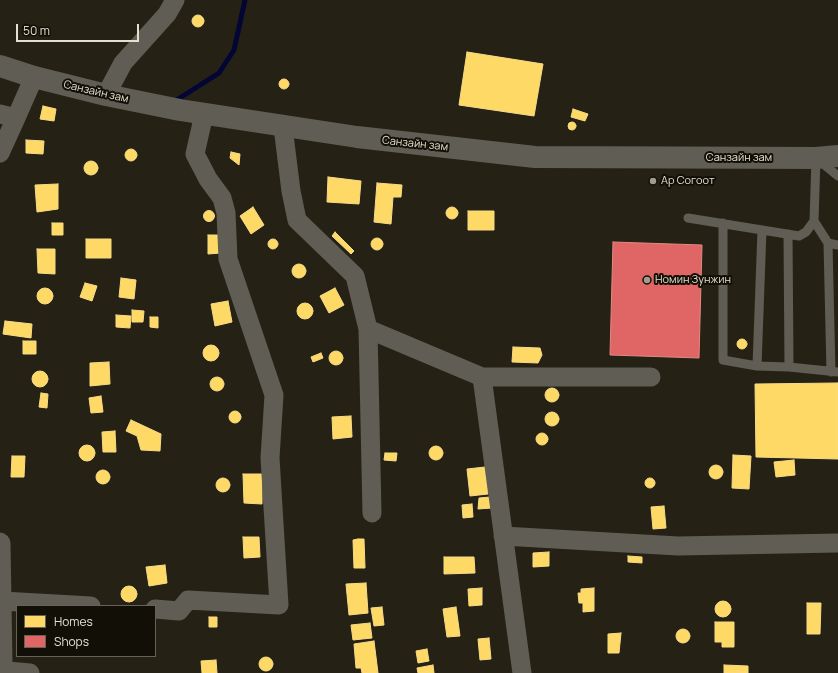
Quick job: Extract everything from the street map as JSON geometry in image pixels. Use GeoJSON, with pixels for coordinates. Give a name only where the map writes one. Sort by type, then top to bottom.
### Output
{"type":"FeatureCollection","features":[{"type":"Feature","properties":{"kind":"main road","name":"Санзайн зам"},"geometry":{"type":"LineString","coordinates":[[0,66],[34,77],[106,95],[204,114],[357,137],[535,157],[816,158],[838,156]]}},
{"type":"Feature","properties":{"kind":"street"},"geometry":{"type":"LineString","coordinates":[[106,95],[123,63],[167,14],[175,0]]}},
{"type":"Feature","properties":{"kind":"street"},"geometry":{"type":"LineString","coordinates":[[0,153],[8,116],[34,77]]}},
{"type":"Feature","properties":{"kind":"street"},"geometry":{"type":"LineString","coordinates":[[156,609],[179,611],[188,600],[279,605],[270,458],[274,395],[228,258],[226,213],[222,198],[208,179],[196,154],[204,114]]}},
{"type":"Feature","properties":{"kind":"street"},"geometry":{"type":"LineString","coordinates":[[283,127],[291,191],[297,220],[355,276],[368,329],[372,513]]}},
{"type":"Feature","properties":{"kind":"street"},"geometry":{"type":"LineString","coordinates":[[368,329],[482,377],[651,377]]}},
{"type":"Feature","properties":{"kind":"street"},"geometry":{"type":"LineString","coordinates":[[482,377],[522,673]]}},
{"type":"Feature","properties":{"kind":"street"},"geometry":{"type":"LineString","coordinates":[[503,536],[678,546],[838,543]]}},
{"type":"Feature","properties":{"kind":"street"},"geometry":{"type":"LineString","coordinates":[[0,542],[3,665],[7,671],[30,673]]}},
{"type":"Feature","properties":{"kind":"street"},"geometry":{"type":"LineString","coordinates":[[2,601],[73,605]]}},
{"type":"Feature","properties":{"kind":"lane"},"geometry":{"type":"LineString","coordinates":[[816,158],[838,176]]}},
{"type":"Feature","properties":{"kind":"lane"},"geometry":{"type":"LineString","coordinates":[[688,218],[799,236],[806,232],[814,221],[816,158]]}},
{"type":"Feature","properties":{"kind":"lane"},"geometry":{"type":"LineString","coordinates":[[724,223],[723,360],[757,366],[789,367],[835,372],[828,243],[814,221]]}},
{"type":"Feature","properties":{"kind":"lane"},"geometry":{"type":"LineString","coordinates":[[757,366],[762,230]]}},
{"type":"Feature","properties":{"kind":"lane"},"geometry":{"type":"LineString","coordinates":[[788,234],[789,367]]}},
{"type":"Feature","properties":{"kind":"lane"},"geometry":{"type":"LineString","coordinates":[[828,243],[838,245]]}},
{"type":"Feature","properties":{"kind":"building: Homes"},"geometry":{"type":"Polygon","coordinates":[[[200,15],[203,16],[203,26],[196,27],[193,26],[192,19],[193,16],[200,15]]]}},
{"type":"Feature","properties":{"kind":"building: Homes"},"geometry":{"type":"Polygon","coordinates":[[[467,52],[543,64],[534,116],[459,105],[467,52]]]}},
{"type":"Feature","properties":{"kind":"building: Homes"},"geometry":{"type":"Polygon","coordinates":[[[282,79],[286,79],[288,80],[288,88],[282,89],[279,86],[279,82],[282,79]]]}},
{"type":"Feature","properties":{"kind":"building: Homes"},"geometry":{"type":"Polygon","coordinates":[[[43,106],[56,109],[54,121],[40,119],[43,106]]]}},
{"type":"Feature","properties":{"kind":"building: Homes"},"geometry":{"type":"Polygon","coordinates":[[[573,109],[588,114],[585,121],[571,117],[573,109]]]}},
{"type":"Feature","properties":{"kind":"building: Homes"},"geometry":{"type":"Polygon","coordinates":[[[572,122],[575,123],[575,129],[572,130],[569,129],[568,126],[569,123],[572,122]]]}},
{"type":"Feature","properties":{"kind":"building: Homes"},"geometry":{"type":"Polygon","coordinates":[[[26,140],[44,141],[43,154],[26,153],[26,140]]]}},
{"type":"Feature","properties":{"kind":"building: Homes"},"geometry":{"type":"Polygon","coordinates":[[[131,149],[135,151],[137,155],[135,159],[131,161],[127,159],[125,155],[127,151],[131,149]]]}},
{"type":"Feature","properties":{"kind":"building: Homes"},"geometry":{"type":"Polygon","coordinates":[[[231,152],[240,154],[239,165],[230,158],[231,152]]]}},
{"type":"Feature","properties":{"kind":"building: Homes"},"geometry":{"type":"Polygon","coordinates":[[[88,161],[94,161],[98,165],[98,171],[94,175],[88,175],[84,171],[84,165],[88,161]]]}},
{"type":"Feature","properties":{"kind":"building: Homes"},"geometry":{"type":"Polygon","coordinates":[[[328,177],[361,181],[359,204],[327,202],[328,177]]]}},
{"type":"Feature","properties":{"kind":"building: Homes"},"geometry":{"type":"Polygon","coordinates":[[[377,183],[402,185],[401,197],[393,197],[391,224],[374,222],[377,183]]]}},
{"type":"Feature","properties":{"kind":"building: Homes"},"geometry":{"type":"Polygon","coordinates":[[[58,184],[58,209],[37,212],[35,185],[58,184]]]}},
{"type":"Feature","properties":{"kind":"building: Homes"},"geometry":{"type":"Polygon","coordinates":[[[253,207],[264,225],[251,234],[240,216],[253,207]]]}},
{"type":"Feature","properties":{"kind":"building: Homes"},"geometry":{"type":"Polygon","coordinates":[[[450,207],[454,207],[458,213],[454,219],[450,219],[446,215],[446,211],[450,207]]]}},
{"type":"Feature","properties":{"kind":"building: Homes"},"geometry":{"type":"Polygon","coordinates":[[[209,210],[213,212],[215,216],[213,220],[209,222],[205,220],[203,216],[205,212],[209,210]]]}},
{"type":"Feature","properties":{"kind":"building: Homes"},"geometry":{"type":"Polygon","coordinates":[[[468,211],[494,211],[494,230],[468,230],[468,211]]]}},
{"type":"Feature","properties":{"kind":"building: Homes"},"geometry":{"type":"Polygon","coordinates":[[[52,223],[63,223],[63,235],[52,235],[52,223]]]}},
{"type":"Feature","properties":{"kind":"building: Homes"},"geometry":{"type":"Polygon","coordinates":[[[335,232],[354,251],[351,254],[332,236],[335,232]]]}},
{"type":"Feature","properties":{"kind":"building: Homes"},"geometry":{"type":"Polygon","coordinates":[[[208,235],[221,235],[221,253],[208,254],[208,235]]]}},
{"type":"Feature","properties":{"kind":"building: Homes"},"geometry":{"type":"Polygon","coordinates":[[[375,238],[379,238],[383,244],[379,250],[375,250],[371,246],[371,242],[375,238]]]}},
{"type":"Feature","properties":{"kind":"building: Homes"},"geometry":{"type":"Polygon","coordinates":[[[86,239],[111,239],[111,258],[86,258],[86,239]]]}},
{"type":"Feature","properties":{"kind":"building: Homes"},"geometry":{"type":"Polygon","coordinates":[[[271,239],[275,239],[277,240],[277,248],[271,249],[268,246],[268,242],[271,239]]]}},
{"type":"Feature","properties":{"kind":"building: Homes"},"geometry":{"type":"Polygon","coordinates":[[[37,249],[55,249],[55,274],[38,273],[37,249]]]}},
{"type":"Feature","properties":{"kind":"building: Homes"},"geometry":{"type":"Polygon","coordinates":[[[299,264],[304,266],[306,271],[304,276],[299,278],[294,276],[292,271],[294,266],[299,264]]]}},
{"type":"Feature","properties":{"kind":"building: Homes"},"geometry":{"type":"Polygon","coordinates":[[[121,278],[136,280],[134,299],[119,297],[121,278]]]}},
{"type":"Feature","properties":{"kind":"building: Homes"},"geometry":{"type":"Polygon","coordinates":[[[85,283],[97,286],[92,301],[80,297],[85,283]]]}},
{"type":"Feature","properties":{"kind":"building: Homes"},"geometry":{"type":"Polygon","coordinates":[[[45,288],[51,290],[53,296],[51,302],[45,304],[39,302],[37,296],[39,290],[45,288]]]}},
{"type":"Feature","properties":{"kind":"building: Homes"},"geometry":{"type":"Polygon","coordinates":[[[335,288],[344,305],[329,313],[320,296],[335,288]]]}},
{"type":"Feature","properties":{"kind":"building: Homes"},"geometry":{"type":"Polygon","coordinates":[[[228,301],[232,322],[215,326],[211,304],[228,301]]]}},
{"type":"Feature","properties":{"kind":"building: Homes"},"geometry":{"type":"Polygon","coordinates":[[[305,303],[311,305],[313,311],[311,317],[305,319],[299,317],[297,311],[299,305],[305,303]]]}},
{"type":"Feature","properties":{"kind":"building: Homes"},"geometry":{"type":"Polygon","coordinates":[[[132,310],[144,311],[143,322],[132,322],[132,310]]]}},
{"type":"Feature","properties":{"kind":"building: Homes"},"geometry":{"type":"Polygon","coordinates":[[[116,315],[131,316],[130,328],[116,327],[116,315]]]}},
{"type":"Feature","properties":{"kind":"building: Homes"},"geometry":{"type":"Polygon","coordinates":[[[150,317],[158,317],[158,328],[150,327],[150,317]]]}},
{"type":"Feature","properties":{"kind":"building: Homes"},"geometry":{"type":"Polygon","coordinates":[[[5,321],[32,324],[31,338],[3,334],[5,321]]]}},
{"type":"Feature","properties":{"kind":"building: Homes"},"geometry":{"type":"Polygon","coordinates":[[[740,339],[744,339],[747,344],[744,349],[740,349],[737,346],[737,342],[740,339]]]}},
{"type":"Feature","properties":{"kind":"building: Homes"},"geometry":{"type":"Polygon","coordinates":[[[23,341],[36,341],[36,354],[23,354],[23,341]]]}},
{"type":"Feature","properties":{"kind":"building: Homes"},"geometry":{"type":"Polygon","coordinates":[[[211,345],[217,347],[219,353],[217,359],[211,361],[205,359],[203,353],[205,347],[211,345]]]}},
{"type":"Feature","properties":{"kind":"building: Homes"},"geometry":{"type":"Polygon","coordinates":[[[513,347],[540,348],[542,355],[538,363],[512,362],[513,347]]]}},
{"type":"Feature","properties":{"kind":"building: Homes"},"geometry":{"type":"Polygon","coordinates":[[[333,351],[339,351],[343,355],[343,361],[339,365],[333,365],[329,361],[329,355],[333,351]]]}},
{"type":"Feature","properties":{"kind":"building: Homes"},"geometry":{"type":"Polygon","coordinates":[[[321,353],[323,358],[313,362],[311,357],[321,353]]]}},
{"type":"Feature","properties":{"kind":"building: Homes"},"geometry":{"type":"Polygon","coordinates":[[[109,362],[110,384],[90,386],[90,363],[109,362]]]}},
{"type":"Feature","properties":{"kind":"building: Homes"},"geometry":{"type":"Polygon","coordinates":[[[40,371],[46,373],[48,379],[46,385],[40,387],[34,385],[32,379],[34,373],[40,371]]]}},
{"type":"Feature","properties":{"kind":"building: Homes"},"geometry":{"type":"Polygon","coordinates":[[[217,377],[222,379],[224,384],[222,389],[217,391],[212,389],[210,384],[212,379],[217,377]]]}},
{"type":"Feature","properties":{"kind":"building: Homes"},"geometry":{"type":"Polygon","coordinates":[[[838,383],[838,459],[756,457],[755,384],[838,383]]]}},
{"type":"Feature","properties":{"kind":"building: Homes"},"geometry":{"type":"Polygon","coordinates":[[[552,388],[557,390],[559,395],[557,400],[552,402],[547,400],[545,395],[547,390],[552,388]]]}},
{"type":"Feature","properties":{"kind":"building: Homes"},"geometry":{"type":"Polygon","coordinates":[[[41,393],[48,394],[47,408],[39,407],[41,393]]]}},
{"type":"Feature","properties":{"kind":"building: Homes"},"geometry":{"type":"Polygon","coordinates":[[[101,396],[103,412],[91,413],[89,398],[101,396]]]}},
{"type":"Feature","properties":{"kind":"building: Homes"},"geometry":{"type":"Polygon","coordinates":[[[237,411],[240,412],[240,422],[233,423],[230,422],[229,415],[230,412],[237,411]]]}},
{"type":"Feature","properties":{"kind":"building: Homes"},"geometry":{"type":"Polygon","coordinates":[[[552,412],[557,414],[559,419],[557,424],[552,426],[547,424],[545,419],[547,414],[552,412]]]}},
{"type":"Feature","properties":{"kind":"building: Homes"},"geometry":{"type":"Polygon","coordinates":[[[351,416],[352,437],[333,439],[332,417],[351,416]]]}},
{"type":"Feature","properties":{"kind":"building: Homes"},"geometry":{"type":"Polygon","coordinates":[[[131,420],[161,434],[160,451],[141,450],[137,436],[126,431],[131,420]]]}},
{"type":"Feature","properties":{"kind":"building: Homes"},"geometry":{"type":"Polygon","coordinates":[[[115,431],[116,452],[103,452],[102,432],[115,431]]]}},
{"type":"Feature","properties":{"kind":"building: Homes"},"geometry":{"type":"Polygon","coordinates":[[[540,433],[544,433],[548,439],[544,445],[540,445],[536,441],[536,437],[540,433]]]}},
{"type":"Feature","properties":{"kind":"building: Homes"},"geometry":{"type":"Polygon","coordinates":[[[87,445],[93,447],[95,453],[93,459],[87,461],[81,459],[79,453],[81,447],[87,445]]]}},
{"type":"Feature","properties":{"kind":"building: Homes"},"geometry":{"type":"Polygon","coordinates":[[[433,446],[439,446],[443,450],[443,456],[439,460],[433,460],[429,456],[429,450],[433,446]]]}},
{"type":"Feature","properties":{"kind":"building: Homes"},"geometry":{"type":"Polygon","coordinates":[[[385,453],[397,453],[396,461],[384,460],[385,453]]]}},
{"type":"Feature","properties":{"kind":"building: Homes"},"geometry":{"type":"Polygon","coordinates":[[[733,455],[751,456],[749,489],[732,488],[733,455]]]}},
{"type":"Feature","properties":{"kind":"building: Homes"},"geometry":{"type":"Polygon","coordinates":[[[12,456],[25,456],[24,477],[11,477],[12,456]]]}},
{"type":"Feature","properties":{"kind":"building: Homes"},"geometry":{"type":"Polygon","coordinates":[[[794,460],[795,475],[776,477],[774,462],[794,460]]]}},
{"type":"Feature","properties":{"kind":"building: Homes"},"geometry":{"type":"Polygon","coordinates":[[[716,465],[721,467],[723,472],[721,477],[716,479],[711,477],[709,472],[711,467],[716,465]]]}},
{"type":"Feature","properties":{"kind":"building: Homes"},"geometry":{"type":"Polygon","coordinates":[[[485,467],[488,494],[470,496],[467,469],[485,467]]]}},
{"type":"Feature","properties":{"kind":"building: Homes"},"geometry":{"type":"Polygon","coordinates":[[[103,470],[108,472],[110,477],[108,482],[103,484],[98,482],[96,477],[98,472],[103,470]]]}},
{"type":"Feature","properties":{"kind":"building: Homes"},"geometry":{"type":"Polygon","coordinates":[[[243,474],[262,474],[262,504],[244,503],[243,474]]]}},
{"type":"Feature","properties":{"kind":"building: Homes"},"geometry":{"type":"Polygon","coordinates":[[[223,478],[228,480],[230,485],[228,490],[223,492],[218,490],[216,485],[218,480],[223,478]]]}},
{"type":"Feature","properties":{"kind":"building: Homes"},"geometry":{"type":"Polygon","coordinates":[[[648,478],[652,478],[654,479],[654,487],[648,488],[645,485],[645,481],[648,478]]]}},
{"type":"Feature","properties":{"kind":"building: Homes"},"geometry":{"type":"Polygon","coordinates":[[[490,497],[492,508],[478,509],[479,498],[490,497]]]}},
{"type":"Feature","properties":{"kind":"building: Homes"},"geometry":{"type":"Polygon","coordinates":[[[472,504],[473,517],[463,518],[462,505],[472,504]]]}},
{"type":"Feature","properties":{"kind":"building: Homes"},"geometry":{"type":"Polygon","coordinates":[[[664,506],[666,528],[653,529],[651,507],[664,506]]]}},
{"type":"Feature","properties":{"kind":"building: Homes"},"geometry":{"type":"Polygon","coordinates":[[[243,537],[259,537],[260,557],[244,558],[243,537]]]}},
{"type":"Feature","properties":{"kind":"building: Homes"},"geometry":{"type":"Polygon","coordinates":[[[364,539],[365,568],[354,568],[353,540],[364,539]]]}},
{"type":"Feature","properties":{"kind":"building: Homes"},"geometry":{"type":"Polygon","coordinates":[[[549,552],[549,566],[533,567],[533,553],[549,552]]]}},
{"type":"Feature","properties":{"kind":"building: Homes"},"geometry":{"type":"Polygon","coordinates":[[[628,556],[642,557],[642,563],[628,562],[628,556]]]}},
{"type":"Feature","properties":{"kind":"building: Homes"},"geometry":{"type":"Polygon","coordinates":[[[444,557],[474,557],[475,573],[444,574],[444,557]]]}},
{"type":"Feature","properties":{"kind":"building: Homes"},"geometry":{"type":"Polygon","coordinates":[[[165,565],[167,583],[149,586],[146,567],[165,565]]]}},
{"type":"Feature","properties":{"kind":"building: Homes"},"geometry":{"type":"Polygon","coordinates":[[[366,583],[368,613],[349,615],[346,584],[366,583]]]}},
{"type":"Feature","properties":{"kind":"building: Homes"},"geometry":{"type":"Polygon","coordinates":[[[129,586],[135,588],[137,594],[135,600],[129,602],[123,600],[121,594],[123,588],[129,586]]]}},
{"type":"Feature","properties":{"kind":"building: Homes"},"geometry":{"type":"Polygon","coordinates":[[[482,588],[482,605],[469,606],[468,589],[482,588]]]}},
{"type":"Feature","properties":{"kind":"building: Homes"},"geometry":{"type":"Polygon","coordinates":[[[594,588],[594,611],[583,612],[583,603],[579,603],[578,593],[581,593],[581,589],[594,588]]]}},
{"type":"Feature","properties":{"kind":"building: Homes"},"geometry":{"type":"Polygon","coordinates":[[[723,601],[729,603],[731,609],[729,615],[723,617],[717,615],[715,609],[717,603],[723,601]]]}},
{"type":"Feature","properties":{"kind":"building: Homes"},"geometry":{"type":"Polygon","coordinates":[[[807,603],[821,603],[820,634],[807,634],[807,603]]]}},
{"type":"Feature","properties":{"kind":"building: Homes"},"geometry":{"type":"Polygon","coordinates":[[[382,607],[384,625],[374,626],[371,608],[382,607]]]}},
{"type":"Feature","properties":{"kind":"building: Homes"},"geometry":{"type":"Polygon","coordinates":[[[456,607],[460,636],[447,637],[443,609],[456,607]]]}},
{"type":"Feature","properties":{"kind":"building: Homes"},"geometry":{"type":"Polygon","coordinates":[[[209,617],[217,617],[217,627],[209,627],[209,617]]]}},
{"type":"Feature","properties":{"kind":"building: Homes"},"geometry":{"type":"Polygon","coordinates":[[[715,622],[734,622],[734,647],[722,647],[722,642],[715,642],[715,622]]]}},
{"type":"Feature","properties":{"kind":"building: Homes"},"geometry":{"type":"Polygon","coordinates":[[[370,623],[372,638],[353,640],[351,625],[370,623]]]}},
{"type":"Feature","properties":{"kind":"building: Homes"},"geometry":{"type":"Polygon","coordinates":[[[680,629],[686,629],[690,633],[690,639],[686,643],[680,643],[676,639],[676,633],[680,629]]]}},
{"type":"Feature","properties":{"kind":"building: Homes"},"geometry":{"type":"Polygon","coordinates":[[[621,633],[619,653],[608,653],[608,634],[621,633]]]}},
{"type":"Feature","properties":{"kind":"building: Homes"},"geometry":{"type":"Polygon","coordinates":[[[489,638],[491,659],[480,660],[478,639],[489,638]]]}},
{"type":"Feature","properties":{"kind":"building: Homes"},"geometry":{"type":"Polygon","coordinates":[[[374,641],[378,673],[362,673],[361,668],[356,668],[354,644],[374,641]]]}},
{"type":"Feature","properties":{"kind":"building: Homes"},"geometry":{"type":"Polygon","coordinates":[[[427,649],[429,661],[418,663],[416,651],[427,649]]]}},
{"type":"Feature","properties":{"kind":"building: Homes"},"geometry":{"type":"Polygon","coordinates":[[[266,657],[271,659],[273,664],[271,669],[266,671],[261,669],[259,664],[261,659],[266,657]]]}},
{"type":"Feature","properties":{"kind":"building: Homes"},"geometry":{"type":"Polygon","coordinates":[[[216,660],[217,673],[202,673],[201,661],[216,660]]]}},
{"type":"Feature","properties":{"kind":"building: Homes"},"geometry":{"type":"Polygon","coordinates":[[[433,665],[434,673],[418,673],[417,668],[433,665]]]}},
{"type":"Feature","properties":{"kind":"building: Homes"},"geometry":{"type":"Polygon","coordinates":[[[724,665],[748,666],[748,673],[724,673],[724,665]]]}},
{"type":"Feature","properties":{"kind":"building: Shops"},"geometry":{"type":"Polygon","coordinates":[[[613,242],[702,245],[699,358],[610,355],[613,242]]]}},
{"type":"Feature","properties":{"kind":"waterway"},"geometry":{"type":"LineString","coordinates":[[175,101],[219,73],[234,50],[245,0]]}},
{"type":"Feature","properties":{"kind":"place","name":"Ар Согоот"},"geometry":{"type":"Point","coordinates":[653,181]}},
{"type":"Feature","properties":{"kind":"place","name":"Номин Зунжин"},"geometry":{"type":"Point","coordinates":[647,280]}}]}
